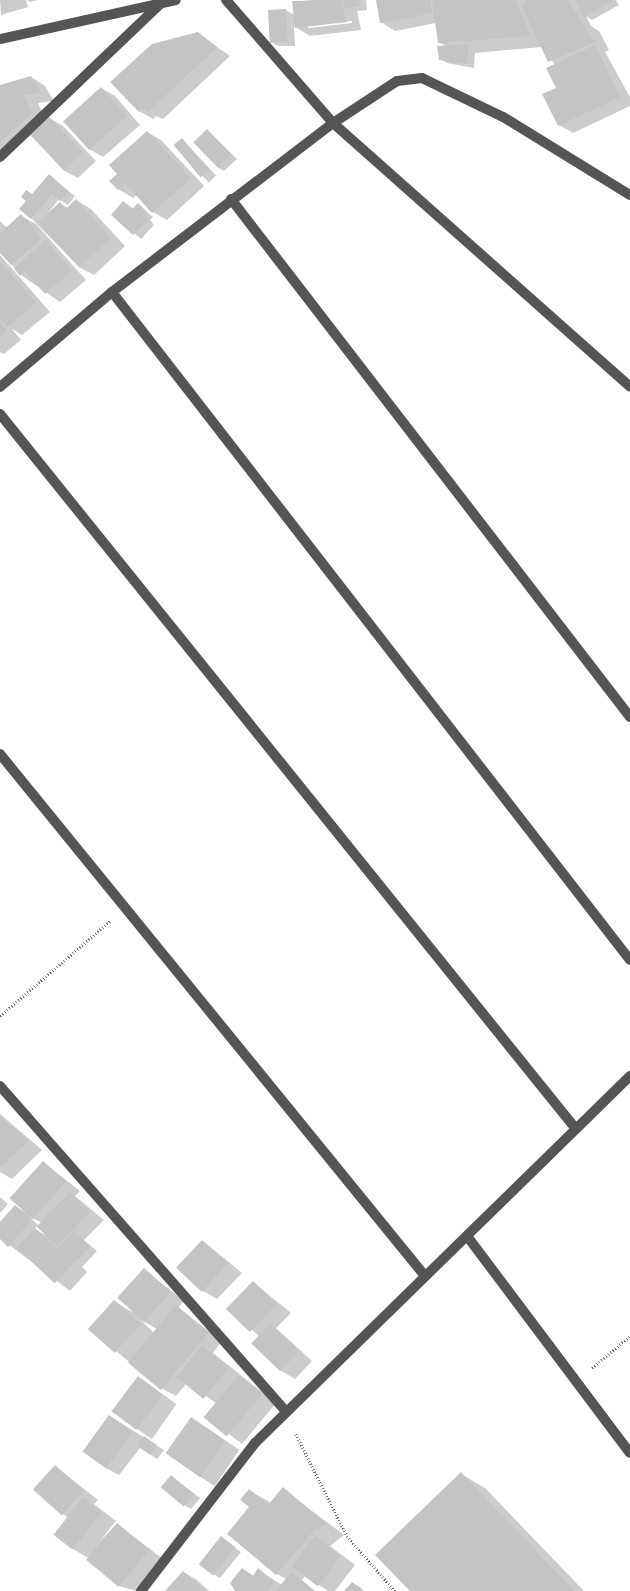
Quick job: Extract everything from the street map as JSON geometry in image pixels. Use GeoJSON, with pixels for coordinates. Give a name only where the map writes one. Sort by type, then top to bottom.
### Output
{"type":"FeatureCollection","features":[{"type":"Feature","properties":{"kind":"street"},"geometry":{"type":"LineString","coordinates":[[0,39],[176,0]]}},
{"type":"Feature","properties":{"kind":"street"},"geometry":{"type":"LineString","coordinates":[[226,0],[333,123],[630,387]]}},
{"type":"Feature","properties":{"kind":"street"},"geometry":{"type":"LineString","coordinates":[[0,157],[160,4]]}},
{"type":"Feature","properties":{"kind":"street"},"geometry":{"type":"LineString","coordinates":[[0,387],[112,292],[231,199],[333,123],[397,81],[422,78],[503,117],[630,196]]}},
{"type":"Feature","properties":{"kind":"street"},"geometry":{"type":"LineString","coordinates":[[231,199],[630,717]]}},
{"type":"Feature","properties":{"kind":"street"},"geometry":{"type":"LineString","coordinates":[[112,292],[630,960]]}},
{"type":"Feature","properties":{"kind":"street"},"geometry":{"type":"LineString","coordinates":[[0,414],[576,1129]]}},
{"type":"Feature","properties":{"kind":"street"},"geometry":{"type":"LineString","coordinates":[[0,754],[425,1276]]}},
{"type":"Feature","properties":{"kind":"street"},"geometry":{"type":"LineString","coordinates":[[141,1591],[255,1442],[630,1076]]}},
{"type":"Feature","properties":{"kind":"street"},"geometry":{"type":"LineString","coordinates":[[0,1086],[286,1412]]}},
{"type":"Feature","properties":{"kind":"street"},"geometry":{"type":"LineString","coordinates":[[467,1236],[630,1453]]}},
{"type":"Feature","properties":{"kind":"path"},"geometry":{"type":"LineString","coordinates":[[0,1016],[125,908]]}},
{"type":"Feature","properties":{"kind":"path"},"geometry":{"type":"LineString","coordinates":[[576,1381],[630,1336]]}},
{"type":"Feature","properties":{"kind":"path"},"geometry":{"type":"LineString","coordinates":[[286,1412],[347,1536],[395,1591]]}},
{"type":"Feature","properties":{"kind":"building"},"geometry":{"type":"Polygon","coordinates":[[[341,0],[347,22],[295,28],[292,1],[341,0]]]}},
{"type":"Feature","properties":{"kind":"building"},"geometry":{"type":"Polygon","coordinates":[[[343,0],[359,0],[360,6],[345,8],[343,0]]]}},
{"type":"Feature","properties":{"kind":"building"},"geometry":{"type":"Polygon","coordinates":[[[376,0],[430,0],[432,13],[380,23],[376,0]]]}},
{"type":"Feature","properties":{"kind":"building"},"geometry":{"type":"Polygon","coordinates":[[[432,0],[515,0],[531,36],[438,43],[432,0]]]}},
{"type":"Feature","properties":{"kind":"building"},"geometry":{"type":"Polygon","coordinates":[[[528,0],[568,0],[595,42],[548,62],[522,7],[528,0]]]}},
{"type":"Feature","properties":{"kind":"building"},"geometry":{"type":"Polygon","coordinates":[[[575,0],[611,0],[612,1],[584,17],[575,0]]]}},
{"type":"Feature","properties":{"kind":"building"},"geometry":{"type":"Polygon","coordinates":[[[286,9],[288,42],[270,43],[268,10],[286,9]]]}},
{"type":"Feature","properties":{"kind":"building"},"geometry":{"type":"Polygon","coordinates":[[[198,32],[217,47],[148,112],[142,108],[139,112],[110,82],[152,44],[198,32]]]}},
{"type":"Feature","properties":{"kind":"building"},"geometry":{"type":"Polygon","coordinates":[[[468,44],[467,64],[439,60],[437,46],[468,44]]]}},
{"type":"Feature","properties":{"kind":"building"},"geometry":{"type":"Polygon","coordinates":[[[595,45],[620,97],[558,126],[542,94],[556,88],[546,68],[595,45]]]}},
{"type":"Feature","properties":{"kind":"building"},"geometry":{"type":"Polygon","coordinates":[[[31,76],[41,93],[24,95],[32,113],[0,142],[0,85],[31,76]]]}},
{"type":"Feature","properties":{"kind":"building"},"geometry":{"type":"Polygon","coordinates":[[[101,87],[127,116],[89,150],[63,121],[101,87]]]}},
{"type":"Feature","properties":{"kind":"building"},"geometry":{"type":"Polygon","coordinates":[[[49,117],[83,152],[64,170],[30,135],[49,117]]]}},
{"type":"Feature","properties":{"kind":"building"},"geometry":{"type":"Polygon","coordinates":[[[207,129],[231,154],[218,167],[193,142],[207,129]]]}},
{"type":"Feature","properties":{"kind":"building"},"geometry":{"type":"Polygon","coordinates":[[[147,131],[191,178],[152,213],[125,183],[118,190],[109,181],[117,174],[109,165],[147,131]]]}},
{"type":"Feature","properties":{"kind":"building"},"geometry":{"type":"Polygon","coordinates":[[[182,138],[209,170],[201,177],[174,145],[182,138]]]}},
{"type":"Feature","properties":{"kind":"building"},"geometry":{"type":"Polygon","coordinates":[[[49,174],[69,192],[60,201],[52,194],[31,219],[19,209],[26,201],[21,197],[26,190],[32,194],[49,174]]]}},
{"type":"Feature","properties":{"kind":"building"},"geometry":{"type":"Polygon","coordinates":[[[76,199],[111,238],[79,267],[38,222],[60,202],[66,209],[76,199]]]}},
{"type":"Feature","properties":{"kind":"building"},"geometry":{"type":"Polygon","coordinates":[[[123,201],[132,209],[138,203],[147,212],[143,216],[148,220],[133,235],[111,215],[123,201]]]}},
{"type":"Feature","properties":{"kind":"building"},"geometry":{"type":"Polygon","coordinates":[[[21,214],[42,238],[11,265],[0,253],[0,233],[21,214]]]}},
{"type":"Feature","properties":{"kind":"building"},"geometry":{"type":"Polygon","coordinates":[[[46,240],[72,271],[45,294],[25,271],[20,276],[14,268],[46,240]]]}},
{"type":"Feature","properties":{"kind":"building"},"geometry":{"type":"Polygon","coordinates":[[[0,262],[36,303],[7,327],[0,319],[0,262]]]}},
{"type":"Feature","properties":{"kind":"building"},"geometry":{"type":"Polygon","coordinates":[[[0,322],[7,331],[0,337],[0,322]]]}},
{"type":"Feature","properties":{"kind":"building"},"geometry":{"type":"Polygon","coordinates":[[[0,1116],[29,1141],[0,1167],[0,1116]]]}},
{"type":"Feature","properties":{"kind":"building"},"geometry":{"type":"Polygon","coordinates":[[[43,1161],[66,1182],[33,1219],[10,1198],[43,1161]]]}},
{"type":"Feature","properties":{"kind":"building"},"geometry":{"type":"Polygon","coordinates":[[[70,1192],[90,1211],[57,1246],[37,1227],[70,1192]]]}},
{"type":"Feature","properties":{"kind":"building"},"geometry":{"type":"Polygon","coordinates":[[[15,1205],[32,1220],[8,1247],[0,1239],[0,1222],[15,1205]]]}},
{"type":"Feature","properties":{"kind":"building"},"geometry":{"type":"Polygon","coordinates":[[[35,1228],[73,1263],[55,1283],[17,1248],[35,1228]]]}},
{"type":"Feature","properties":{"kind":"building"},"geometry":{"type":"Polygon","coordinates":[[[73,1231],[90,1247],[74,1264],[57,1248],[73,1231]]]}},
{"type":"Feature","properties":{"kind":"building"},"geometry":{"type":"Polygon","coordinates":[[[202,1240],[228,1264],[202,1292],[176,1268],[202,1240]]]}},
{"type":"Feature","properties":{"kind":"building"},"geometry":{"type":"Polygon","coordinates":[[[144,1268],[171,1292],[144,1322],[117,1298],[144,1268]]]}},
{"type":"Feature","properties":{"kind":"building"},"geometry":{"type":"Polygon","coordinates":[[[253,1281],[277,1304],[250,1332],[226,1309],[253,1281]]]}},
{"type":"Feature","properties":{"kind":"building"},"geometry":{"type":"Polygon","coordinates":[[[114,1300],[141,1324],[115,1353],[88,1329],[114,1300]]]}},
{"type":"Feature","properties":{"kind":"building"},"geometry":{"type":"Polygon","coordinates":[[[176,1305],[209,1333],[161,1390],[128,1362],[176,1305]]]}},
{"type":"Feature","properties":{"kind":"building"},"geometry":{"type":"Polygon","coordinates":[[[270,1324],[299,1352],[280,1371],[251,1343],[270,1324]]]}},
{"type":"Feature","properties":{"kind":"building"},"geometry":{"type":"Polygon","coordinates":[[[202,1345],[229,1367],[203,1399],[176,1377],[202,1345]]]}},
{"type":"Feature","properties":{"kind":"building"},"geometry":{"type":"Polygon","coordinates":[[[239,1375],[262,1394],[227,1436],[204,1417],[239,1375]]]}},
{"type":"Feature","properties":{"kind":"building"},"geometry":{"type":"Polygon","coordinates":[[[138,1376],[163,1395],[136,1430],[112,1411],[138,1376]]]}},
{"type":"Feature","properties":{"kind":"building"},"geometry":{"type":"Polygon","coordinates":[[[109,1415],[132,1432],[106,1468],[83,1451],[109,1415]]]}},
{"type":"Feature","properties":{"kind":"building"},"geometry":{"type":"Polygon","coordinates":[[[191,1417],[225,1441],[200,1477],[166,1453],[191,1417]]]}},
{"type":"Feature","properties":{"kind":"building"},"geometry":{"type":"Polygon","coordinates":[[[144,1436],[157,1445],[150,1455],[137,1446],[144,1436]]]}},
{"type":"Feature","properties":{"kind":"building"},"geometry":{"type":"Polygon","coordinates":[[[55,1465],[84,1491],[62,1516],[33,1490],[55,1465]]]}},
{"type":"Feature","properties":{"kind":"building"},"geometry":{"type":"Polygon","coordinates":[[[461,1472],[574,1591],[410,1591],[375,1555],[461,1472]]]}},
{"type":"Feature","properties":{"kind":"building"},"geometry":{"type":"Polygon","coordinates":[[[171,1475],[194,1494],[184,1507],[161,1487],[171,1475]]]}},
{"type":"Feature","properties":{"kind":"building"},"geometry":{"type":"Polygon","coordinates":[[[283,1487],[325,1523],[318,1530],[316,1528],[276,1575],[227,1534],[249,1507],[240,1500],[249,1489],[268,1505],[283,1487]]]}},
{"type":"Feature","properties":{"kind":"building"},"geometry":{"type":"Polygon","coordinates":[[[83,1497],[102,1512],[72,1550],[53,1535],[83,1497]]]}},
{"type":"Feature","properties":{"kind":"building"},"geometry":{"type":"Polygon","coordinates":[[[117,1523],[149,1550],[118,1587],[86,1560],[117,1523]]]}},
{"type":"Feature","properties":{"kind":"building"},"geometry":{"type":"Polygon","coordinates":[[[221,1536],[235,1547],[213,1575],[199,1564],[221,1536]]]}},
{"type":"Feature","properties":{"kind":"building"},"geometry":{"type":"Polygon","coordinates":[[[315,1536],[341,1556],[318,1586],[292,1566],[315,1536]]]}},
{"type":"Feature","properties":{"kind":"building"},"geometry":{"type":"Polygon","coordinates":[[[242,1568],[253,1576],[258,1568],[275,1582],[268,1591],[235,1591],[230,1583],[242,1568]]]}},
{"type":"Feature","properties":{"kind":"building"},"geometry":{"type":"Polygon","coordinates":[[[183,1571],[206,1591],[165,1591],[183,1571]]]}},
{"type":"Feature","properties":{"kind":"building"},"geometry":{"type":"Polygon","coordinates":[[[291,1572],[314,1591],[276,1591],[291,1572]]]}},
{"type":"Feature","properties":{"kind":"building"},"geometry":{"type":"Polygon","coordinates":[[[352,1582],[363,1591],[344,1591],[352,1582]]]}}]}
